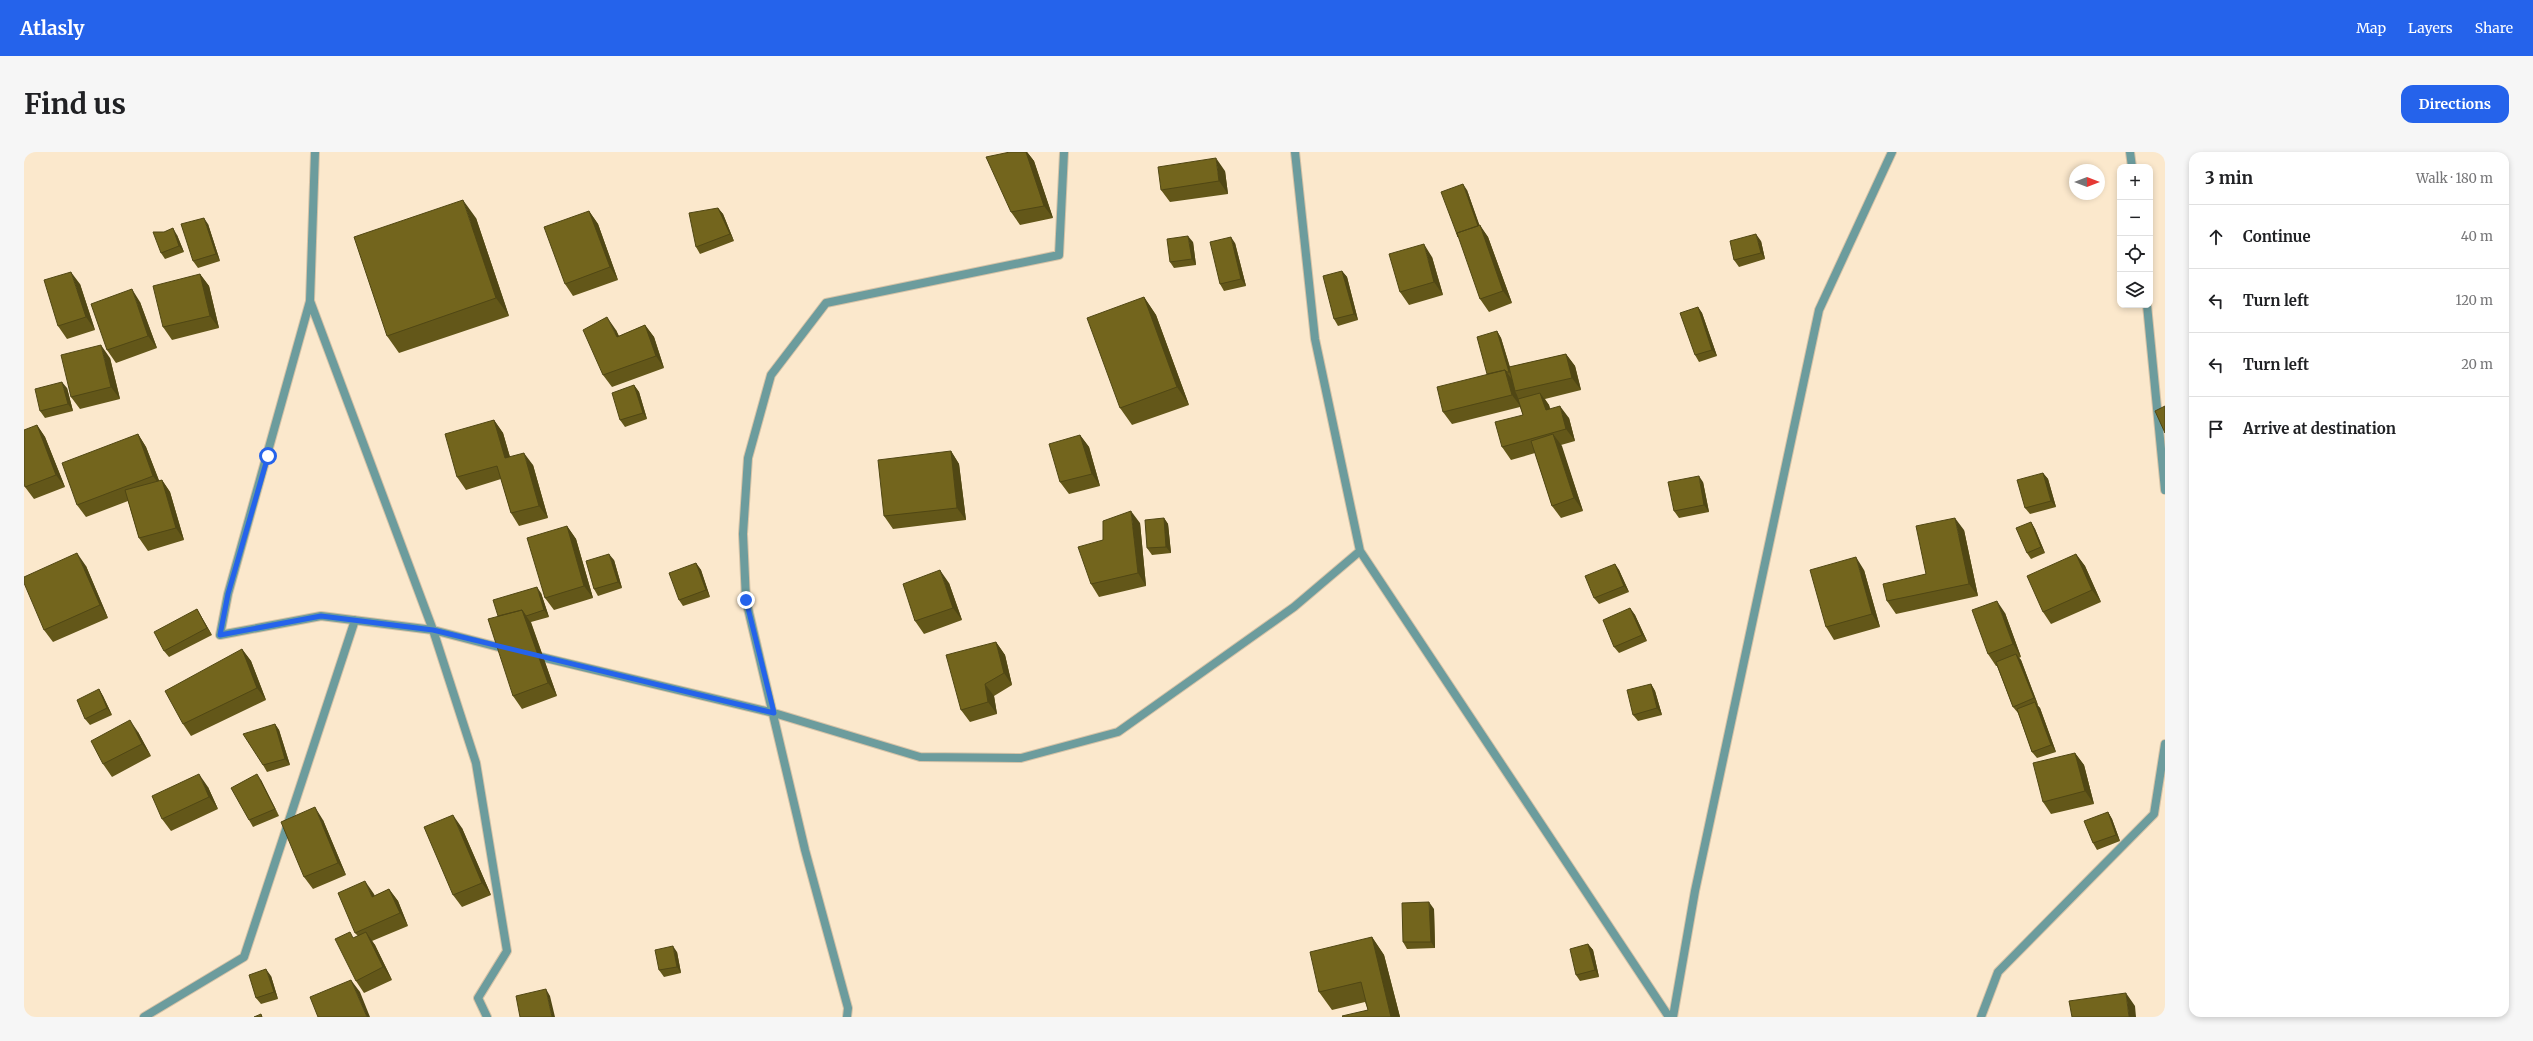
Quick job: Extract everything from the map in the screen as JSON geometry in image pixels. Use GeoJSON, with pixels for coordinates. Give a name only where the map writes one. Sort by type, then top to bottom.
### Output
{"type":"FeatureCollection","features":[{"type":"Feature","properties":{"kind":"street"},"geometry":{"type":"LineString","coordinates":[[315,152],[310,301],[228,594],[220,635],[321,616],[433,630],[518,652],[774,713],[920,757],[1021,758],[1118,732],[1294,607],[1360,551]]}},
{"type":"Feature","properties":{"kind":"street"},"geometry":{"type":"LineString","coordinates":[[847,1017],[848,1008],[805,850],[774,713],[746,600],[743,534],[748,458],[771,375],[826,303],[1059,255],[1064,152]]}},
{"type":"Feature","properties":{"kind":"street"},"geometry":{"type":"LineString","coordinates":[[1295,152],[1315,339],[1360,551],[1669,1017]]}},
{"type":"Feature","properties":{"kind":"street"},"geometry":{"type":"LineString","coordinates":[[1673,1017],[1695,891],[1819,310],[1892,152]]}},
{"type":"Feature","properties":{"kind":"street"},"geometry":{"type":"LineString","coordinates":[[2130,152],[2132,164]]}},
{"type":"Feature","properties":{"kind":"street"},"geometry":{"type":"LineString","coordinates":[[310,301],[433,630],[476,763],[507,951],[478,998],[488,1017]]}},
{"type":"Feature","properties":{"kind":"street"},"geometry":{"type":"LineString","coordinates":[[2147,308],[2165,490]]}},
{"type":"Feature","properties":{"kind":"street"},"geometry":{"type":"LineString","coordinates":[[144,1017],[244,957],[355,620]]}},
{"type":"Feature","properties":{"kind":"street"},"geometry":{"type":"LineString","coordinates":[[1981,1017],[1998,972],[2154,814],[2165,744]]}},
{"type":"Feature","properties":{"kind":"building"},"geometry":{"type":"Polygon","coordinates":[[[1010,152],[1026,152],[1044,206],[1011,212],[986,157],[1010,152]]]}},
{"type":"Feature","properties":{"kind":"building"},"geometry":{"type":"Polygon","coordinates":[[[1216,158],[1219,181],[1161,190],[1158,167],[1216,158]]]}},
{"type":"Feature","properties":{"kind":"building"},"geometry":{"type":"Polygon","coordinates":[[[1463,184],[1478,226],[1457,233],[1458,237],[1441,192],[1463,184]]]}},
{"type":"Feature","properties":{"kind":"building"},"geometry":{"type":"Polygon","coordinates":[[[463,200],[496,298],[387,336],[354,237],[463,200]]]}},
{"type":"Feature","properties":{"kind":"building"},"geometry":{"type":"Polygon","coordinates":[[[718,208],[730,234],[696,247],[689,213],[718,208]]]}},
{"type":"Feature","properties":{"kind":"building"},"geometry":{"type":"Polygon","coordinates":[[[589,211],[610,267],[565,284],[544,227],[589,211]]]}},
{"type":"Feature","properties":{"kind":"building"},"geometry":{"type":"Polygon","coordinates":[[[204,218],[216,254],[193,261],[181,224],[204,218]]]}},
{"type":"Feature","properties":{"kind":"building"},"geometry":{"type":"Polygon","coordinates":[[[1480,225],[1503,291],[1480,299],[1457,233],[1480,225]]]}},
{"type":"Feature","properties":{"kind":"building"},"geometry":{"type":"Polygon","coordinates":[[[173,228],[179,246],[161,253],[153,232],[164,232],[173,228]]]}},
{"type":"Feature","properties":{"kind":"building"},"geometry":{"type":"Polygon","coordinates":[[[1756,234],[1761,253],[1734,260],[1730,241],[1756,234]]]}},
{"type":"Feature","properties":{"kind":"building"},"geometry":{"type":"Polygon","coordinates":[[[1188,236],[1192,259],[1170,262],[1167,239],[1188,236]]]}},
{"type":"Feature","properties":{"kind":"building"},"geometry":{"type":"Polygon","coordinates":[[[1231,237],[1241,279],[1220,284],[1210,242],[1231,237]]]}},
{"type":"Feature","properties":{"kind":"building"},"geometry":{"type":"Polygon","coordinates":[[[1424,244],[1434,282],[1400,292],[1389,254],[1424,244]]]}},
{"type":"Feature","properties":{"kind":"building"},"geometry":{"type":"Polygon","coordinates":[[[1342,271],[1354,314],[1334,319],[1323,276],[1342,271]]]}},
{"type":"Feature","properties":{"kind":"building"},"geometry":{"type":"Polygon","coordinates":[[[71,272],[86,317],[58,326],[44,280],[71,272]]]}},
{"type":"Feature","properties":{"kind":"building"},"geometry":{"type":"Polygon","coordinates":[[[200,274],[210,316],[163,327],[153,286],[200,274]]]}},
{"type":"Feature","properties":{"kind":"building"},"geometry":{"type":"Polygon","coordinates":[[[132,289],[148,336],[107,350],[91,304],[132,289]]]}},
{"type":"Feature","properties":{"kind":"building"},"geometry":{"type":"Polygon","coordinates":[[[1144,297],[1177,387],[1120,408],[1087,318],[1144,297]]]}},
{"type":"Feature","properties":{"kind":"building"},"geometry":{"type":"Polygon","coordinates":[[[1698,307],[1712,350],[1695,355],[1680,313],[1698,307]]]}},
{"type":"Feature","properties":{"kind":"building"},"geometry":{"type":"Polygon","coordinates":[[[607,317],[617,337],[645,325],[656,356],[603,375],[583,330],[607,317]]]}},
{"type":"Feature","properties":{"kind":"building"},"geometry":{"type":"Polygon","coordinates":[[[1497,331],[1509,372],[1505,370],[1487,374],[1477,337],[1497,331]]]}},
{"type":"Feature","properties":{"kind":"building"},"geometry":{"type":"Polygon","coordinates":[[[101,345],[111,387],[71,397],[61,355],[101,345]]]}},
{"type":"Feature","properties":{"kind":"building"},"geometry":{"type":"Polygon","coordinates":[[[1566,354],[1572,378],[1515,391],[1509,367],[1566,354]]]}},
{"type":"Feature","properties":{"kind":"building"},"geometry":{"type":"Polygon","coordinates":[[[1505,370],[1512,395],[1443,412],[1437,387],[1505,370]]]}},
{"type":"Feature","properties":{"kind":"building"},"geometry":{"type":"Polygon","coordinates":[[[62,382],[68,404],[40,411],[35,389],[62,382]]]}},
{"type":"Feature","properties":{"kind":"building"},"geometry":{"type":"Polygon","coordinates":[[[634,385],[643,413],[620,420],[612,393],[634,385]]]}},
{"type":"Feature","properties":{"kind":"building"},"geometry":{"type":"Polygon","coordinates":[[[1540,393],[1546,410],[1560,406],[1566,429],[1502,447],[1495,422],[1523,415],[1518,399],[1540,393]]]}},
{"type":"Feature","properties":{"kind":"building"},"geometry":{"type":"Polygon","coordinates":[[[2165,406],[2165,433],[2155,411],[2165,406]]]}},
{"type":"Feature","properties":{"kind":"building"},"geometry":{"type":"Polygon","coordinates":[[[494,420],[505,458],[524,453],[539,506],[511,513],[497,466],[457,477],[445,434],[494,420]]]}},
{"type":"Feature","properties":{"kind":"building"},"geometry":{"type":"Polygon","coordinates":[[[37,425],[56,475],[25,487],[24,430],[37,425]]]}},
{"type":"Feature","properties":{"kind":"building"},"geometry":{"type":"Polygon","coordinates":[[[138,434],[153,476],[77,505],[62,463],[138,434]]]}},
{"type":"Feature","properties":{"kind":"building"},"geometry":{"type":"Polygon","coordinates":[[[1553,434],[1574,498],[1552,506],[1531,441],[1553,434]]]}},
{"type":"Feature","properties":{"kind":"building"},"geometry":{"type":"Polygon","coordinates":[[[1080,435],[1092,474],[1060,482],[1049,444],[1080,435]]]}},
{"type":"Feature","properties":{"kind":"building"},"geometry":{"type":"Polygon","coordinates":[[[951,451],[957,508],[884,516],[878,460],[951,451]]]}},
{"type":"Feature","properties":{"kind":"building"},"geometry":{"type":"Polygon","coordinates":[[[2043,473],[2051,501],[2025,508],[2017,480],[2043,473]]]}},
{"type":"Feature","properties":{"kind":"building"},"geometry":{"type":"Polygon","coordinates":[[[1699,476],[1704,505],[1674,511],[1668,482],[1699,476]]]}},
{"type":"Feature","properties":{"kind":"building"},"geometry":{"type":"Polygon","coordinates":[[[162,480],[176,528],[139,538],[125,490],[162,480]]]}},
{"type":"Feature","properties":{"kind":"building"},"geometry":{"type":"Polygon","coordinates":[[[1131,511],[1138,573],[1091,584],[1078,547],[1103,540],[1103,521],[1131,511]]]}},
{"type":"Feature","properties":{"kind":"building"},"geometry":{"type":"Polygon","coordinates":[[[1164,518],[1166,547],[1147,548],[1145,520],[1164,518]]]}},
{"type":"Feature","properties":{"kind":"building"},"geometry":{"type":"Polygon","coordinates":[[[1955,518],[1969,584],[1887,601],[1883,584],[1926,574],[1916,526],[1955,518]]]}},
{"type":"Feature","properties":{"kind":"building"},"geometry":{"type":"Polygon","coordinates":[[[2031,522],[2041,547],[2027,553],[2016,528],[2031,522]]]}},
{"type":"Feature","properties":{"kind":"building"},"geometry":{"type":"Polygon","coordinates":[[[567,526],[584,586],[545,598],[527,538],[567,526]]]}},
{"type":"Feature","properties":{"kind":"building"},"geometry":{"type":"Polygon","coordinates":[[[77,553],[100,605],[44,630],[24,583],[24,577],[77,553]]]}},
{"type":"Feature","properties":{"kind":"building"},"geometry":{"type":"Polygon","coordinates":[[[609,554],[618,582],[594,589],[586,561],[609,554]]]}},
{"type":"Feature","properties":{"kind":"building"},"geometry":{"type":"Polygon","coordinates":[[[2076,554],[2092,590],[2043,612],[2027,576],[2076,554]]]}},
{"type":"Feature","properties":{"kind":"building"},"geometry":{"type":"Polygon","coordinates":[[[1856,557],[1872,614],[1826,627],[1810,570],[1856,557]]]}},
{"type":"Feature","properties":{"kind":"building"},"geometry":{"type":"Polygon","coordinates":[[[696,563],[706,590],[679,600],[669,573],[696,563]]]}},
{"type":"Feature","properties":{"kind":"building"},"geometry":{"type":"Polygon","coordinates":[[[1615,564],[1624,586],[1594,598],[1585,576],[1615,564]]]}},
{"type":"Feature","properties":{"kind":"building"},"geometry":{"type":"Polygon","coordinates":[[[940,570],[953,608],[915,621],[903,584],[940,570]]]}},
{"type":"Feature","properties":{"kind":"building"},"geometry":{"type":"Polygon","coordinates":[[[537,587],[544,610],[526,616],[522,610],[498,616],[493,600],[537,587]]]}},
{"type":"Feature","properties":{"kind":"building"},"geometry":{"type":"Polygon","coordinates":[[[1997,601],[2013,644],[1988,654],[1972,610],[1997,601]]]}},
{"type":"Feature","properties":{"kind":"building"},"geometry":{"type":"Polygon","coordinates":[[[1630,608],[1642,635],[1614,647],[1603,620],[1630,608]]]}},
{"type":"Feature","properties":{"kind":"building"},"geometry":{"type":"Polygon","coordinates":[[[197,609],[207,628],[164,651],[154,632],[197,609]]]}},
{"type":"Feature","properties":{"kind":"building"},"geometry":{"type":"Polygon","coordinates":[[[522,610],[548,683],[513,696],[488,619],[522,610]]]}},
{"type":"Feature","properties":{"kind":"building"},"geometry":{"type":"Polygon","coordinates":[[[996,642],[1004,673],[985,684],[988,702],[961,710],[946,655],[996,642]]]}},
{"type":"Feature","properties":{"kind":"building"},"geometry":{"type":"Polygon","coordinates":[[[242,649],[257,688],[183,724],[165,691],[242,649]]]}},
{"type":"Feature","properties":{"kind":"building"},"geometry":{"type":"Polygon","coordinates":[[[2016,654],[2034,698],[2013,707],[1996,662],[2016,654]]]}},
{"type":"Feature","properties":{"kind":"building"},"geometry":{"type":"Polygon","coordinates":[[[1651,684],[1657,708],[1633,715],[1627,690],[1651,684]]]}},
{"type":"Feature","properties":{"kind":"building"},"geometry":{"type":"Polygon","coordinates":[[[99,689],[107,708],[85,719],[77,700],[99,689]]]}},
{"type":"Feature","properties":{"kind":"building"},"geometry":{"type":"Polygon","coordinates":[[[2035,702],[2051,745],[2032,752],[2017,709],[2035,702]]]}},
{"type":"Feature","properties":{"kind":"building"},"geometry":{"type":"Polygon","coordinates":[[[130,720],[142,744],[103,764],[91,741],[130,720]]]}},
{"type":"Feature","properties":{"kind":"building"},"geometry":{"type":"Polygon","coordinates":[[[275,724],[285,759],[263,765],[243,734],[275,724]]]}},
{"type":"Feature","properties":{"kind":"building"},"geometry":{"type":"Polygon","coordinates":[[[2075,753],[2085,791],[2043,802],[2033,763],[2075,753]]]}},
{"type":"Feature","properties":{"kind":"building"},"geometry":{"type":"Polygon","coordinates":[[[199,774],[209,797],[162,819],[152,796],[199,774]]]}},
{"type":"Feature","properties":{"kind":"building"},"geometry":{"type":"Polygon","coordinates":[[[257,774],[275,809],[249,820],[231,788],[257,774]]]}},
{"type":"Feature","properties":{"kind":"building"},"geometry":{"type":"Polygon","coordinates":[[[315,807],[338,863],[304,877],[281,822],[315,807]]]}},
{"type":"Feature","properties":{"kind":"building"},"geometry":{"type":"Polygon","coordinates":[[[2108,812],[2116,835],[2093,843],[2084,821],[2108,812]]]}},
{"type":"Feature","properties":{"kind":"building"},"geometry":{"type":"Polygon","coordinates":[[[453,815],[482,883],[453,895],[424,827],[453,815]]]}},
{"type":"Feature","properties":{"kind":"building"},"geometry":{"type":"Polygon","coordinates":[[[365,881],[372,897],[389,889],[400,913],[355,933],[338,893],[365,881]]]}},
{"type":"Feature","properties":{"kind":"building"},"geometry":{"type":"Polygon","coordinates":[[[1429,902],[1431,942],[1403,942],[1402,903],[1429,902]]]}},
{"type":"Feature","properties":{"kind":"building"},"geometry":{"type":"Polygon","coordinates":[[[350,932],[353,938],[366,932],[383,967],[356,981],[335,939],[350,932]]]}},
{"type":"Feature","properties":{"kind":"building"},"geometry":{"type":"Polygon","coordinates":[[[1372,937],[1391,1017],[1343,1017],[1342,1016],[1368,1010],[1361,982],[1319,992],[1310,952],[1372,937]]]}},
{"type":"Feature","properties":{"kind":"building"},"geometry":{"type":"Polygon","coordinates":[[[1588,944],[1595,970],[1576,975],[1570,949],[1588,944]]]}},
{"type":"Feature","properties":{"kind":"building"},"geometry":{"type":"Polygon","coordinates":[[[673,946],[677,967],[659,970],[655,950],[673,946]]]}},
{"type":"Feature","properties":{"kind":"building"},"geometry":{"type":"Polygon","coordinates":[[[266,969],[274,992],[256,998],[249,975],[266,969]]]}},
{"type":"Feature","properties":{"kind":"building"},"geometry":{"type":"Polygon","coordinates":[[[351,980],[367,1017],[318,1017],[310,997],[351,980]]]}},
{"type":"Feature","properties":{"kind":"building"},"geometry":{"type":"Polygon","coordinates":[[[546,989],[552,1017],[520,1017],[516,996],[546,989]]]}},
{"type":"Feature","properties":{"kind":"building"},"geometry":{"type":"Polygon","coordinates":[[[2126,993],[2129,1017],[2072,1017],[2069,1001],[2126,993]]]}},
{"type":"Feature","properties":{"kind":"building"},"geometry":{"type":"Polygon","coordinates":[[[261,1014],[262,1017],[254,1017],[261,1014]]]}},
{"type":"Feature","properties":{"kind":"route"},"geometry":{"type":"LineString","coordinates":[[268,456],[228,594],[220,635],[321,616],[433,630],[774,713],[746,600]]}}]}
